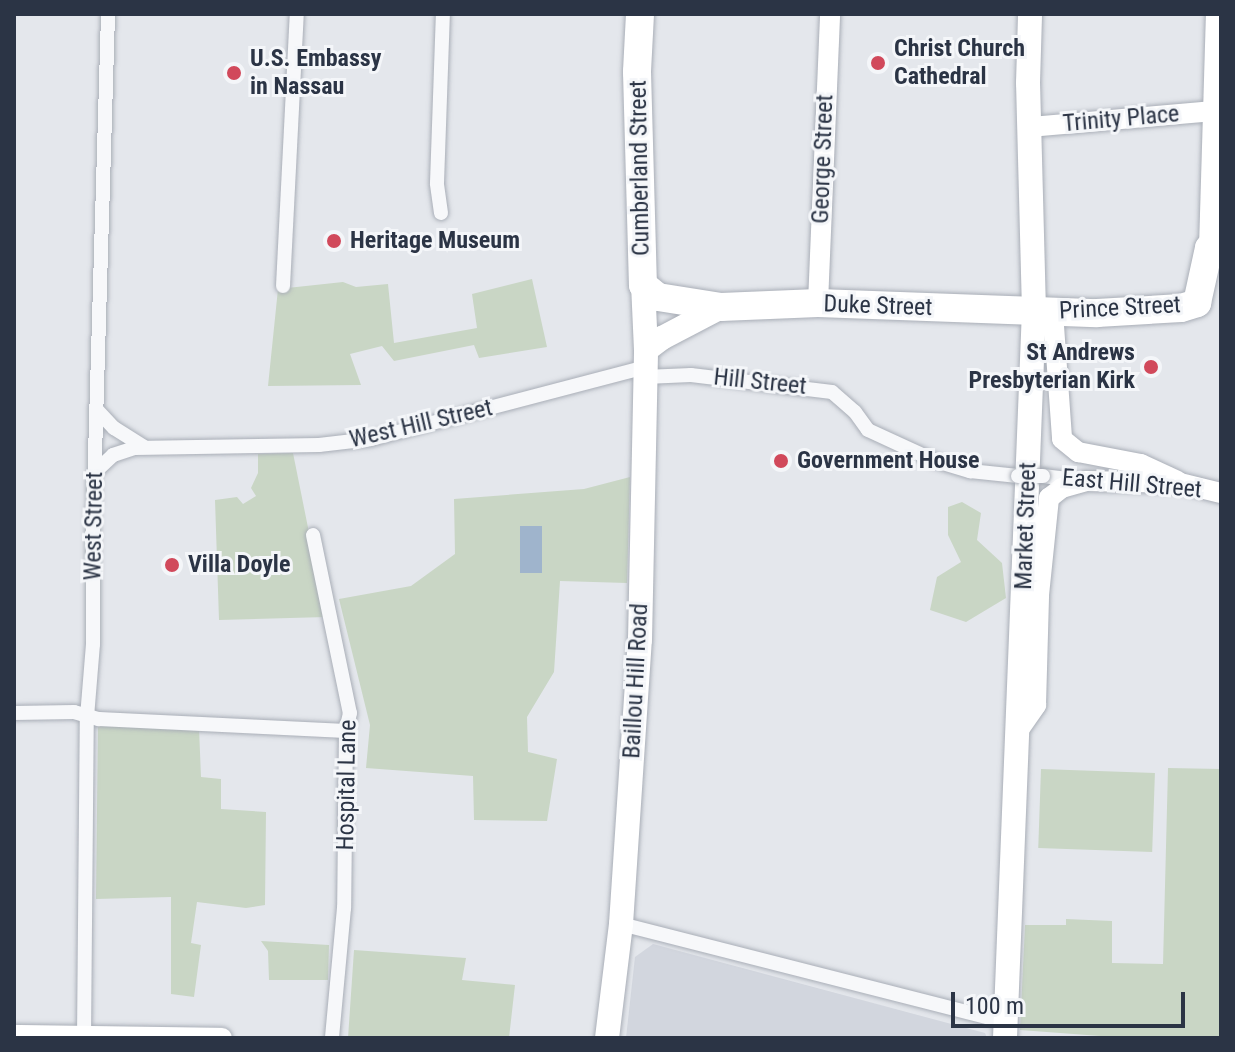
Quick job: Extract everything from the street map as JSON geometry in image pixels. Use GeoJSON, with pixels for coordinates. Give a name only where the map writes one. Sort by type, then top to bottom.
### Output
{"type":"FeatureCollection","features":[{"type":"Feature","properties":{"kind":"highway","name":"Cumberland Street"},"geometry":{"type":"LineString","coordinates":[[640,14],[637,72],[643,285]]}},
{"type":"Feature","properties":{"kind":"highway","name":"Prince Street"},"geometry":{"type":"LineString","coordinates":[[1044,312],[1140,312],[1192,305],[1200,296],[1215,241]]}},
{"type":"Feature","properties":{"kind":"highway","name":"Duke Street"},"geometry":{"type":"LineString","coordinates":[[643,285],[669,301],[721,307],[818,303],[1044,312]]}},
{"type":"Feature","properties":{"kind":"main road","name":"George Street"},"geometry":{"type":"LineString","coordinates":[[818,303],[830,14]]}},
{"type":"Feature","properties":{"kind":"main road","name":"Market Street"},"geometry":{"type":"LineString","coordinates":[[1005,1030],[1018,731],[1044,312],[1030,127],[1030,14]]}},
{"type":"Feature","properties":{"kind":"main road"},"geometry":{"type":"LineString","coordinates":[[1215,241],[1212,111],[1216,14]]}},
{"type":"Feature","properties":{"kind":"main road","name":"Trinity Place"},"geometry":{"type":"LineString","coordinates":[[1030,127],[1212,111]]}},
{"type":"Feature","properties":{"kind":"main road","name":"Cumberland Street"},"geometry":{"type":"LineString","coordinates":[[643,285],[644,322]]}},
{"type":"Feature","properties":{"kind":"main road","name":"Duke Street"},"geometry":{"type":"LineString","coordinates":[[645,365],[662,338],[721,307]]}},
{"type":"Feature","properties":{"kind":"main road"},"geometry":{"type":"LineString","coordinates":[[1044,312],[1062,439],[1078,452],[1141,464],[1164,472],[1180,483]]}},
{"type":"Feature","properties":{"kind":"main road","name":"Baillou Hill Road"},"geometry":{"type":"LineString","coordinates":[[607,1038],[621,924],[640,640],[644,322]]}},
{"type":"Feature","properties":{"kind":"main road"},"geometry":{"type":"LineString","coordinates":[[1018,731],[1036,705],[1039,595],[1049,498],[1062,488],[1086,481]]}},
{"type":"Feature","properties":{"kind":"main road","name":"East Hill Street"},"geometry":{"type":"LineString","coordinates":[[1086,481],[1180,483],[1221,493]]}},
{"type":"Feature","properties":{"kind":"main road"},"geometry":{"type":"LineString","coordinates":[[14,1035],[222,1038]]}},
{"type":"Feature","properties":{"kind":"street","name":"West Street"},"geometry":{"type":"LineString","coordinates":[[84,1037],[87,717],[93,644],[108,14]]}},
{"type":"Feature","properties":{"kind":"street"},"geometry":{"type":"LineString","coordinates":[[283,286],[297,14]]}},
{"type":"Feature","properties":{"kind":"street"},"geometry":{"type":"LineString","coordinates":[[441,213],[437,183],[443,14]]}},
{"type":"Feature","properties":{"kind":"street","name":"West Hill Street"},"geometry":{"type":"LineString","coordinates":[[95,472],[113,455],[145,447],[319,445],[371,439],[645,365]]}},
{"type":"Feature","properties":{"kind":"street","name":"Hill Street"},"geometry":{"type":"LineString","coordinates":[[645,365],[691,375],[811,387],[832,392],[855,412],[868,430],[933,460],[970,471],[1043,476]]}},
{"type":"Feature","properties":{"kind":"street"},"geometry":{"type":"LineString","coordinates":[[97,410],[114,428],[145,447]]}},
{"type":"Feature","properties":{"kind":"street","name":"East Hill Street"},"geometry":{"type":"LineString","coordinates":[[1043,476],[1086,481]]}},
{"type":"Feature","properties":{"kind":"street","name":"Hospital Lane"},"geometry":{"type":"LineString","coordinates":[[313,535],[350,713],[346,731],[344,908],[332,1038]]}},
{"type":"Feature","properties":{"kind":"street"},"geometry":{"type":"LineString","coordinates":[[14,713],[74,712],[87,717],[346,731]]}},
{"type":"Feature","properties":{"kind":"street"},"geometry":{"type":"LineString","coordinates":[[621,924],[1005,1030]]}},
{"type":"Feature","properties":{"kind":"shaded area"},"geometry":{"type":"Polygon","coordinates":[[[653,944],[985,1033],[987,1038],[626,1038],[635,957],[653,944]]]}},
{"type":"Feature","properties":{"kind":"green space"},"geometry":{"type":"Polygon","coordinates":[[[532,279],[547,347],[479,358],[474,345],[394,361],[382,346],[350,354],[361,385],[268,386],[278,289],[343,282],[356,287],[388,284],[394,343],[477,328],[472,294],[532,279]]]}},
{"type":"Feature","properties":{"kind":"green space"},"geometry":{"type":"Polygon","coordinates":[[[293,453],[326,617],[219,620],[215,500],[237,497],[243,504],[256,496],[251,488],[258,473],[258,454],[293,453]]]}},
{"type":"Feature","properties":{"kind":"green space"},"geometry":{"type":"Polygon","coordinates":[[[630,477],[627,583],[560,581],[554,672],[527,717],[528,752],[557,759],[547,821],[474,820],[473,776],[366,768],[370,725],[339,599],[411,586],[455,554],[454,499],[584,489],[630,477]]]}},
{"type":"Feature","properties":{"kind":"green space"},"geometry":{"type":"Polygon","coordinates":[[[962,502],[981,513],[977,540],[1002,563],[1006,598],[966,622],[930,610],[937,577],[961,562],[948,535],[948,507],[962,502]]]}},
{"type":"Feature","properties":{"kind":"green space"},"geometry":{"type":"Polygon","coordinates":[[[98,723],[199,728],[201,777],[221,779],[221,809],[266,812],[265,905],[246,908],[197,902],[191,943],[201,945],[194,997],[171,994],[171,897],[96,899],[98,723]]]}},
{"type":"Feature","properties":{"kind":"green space"},"geometry":{"type":"Polygon","coordinates":[[[1168,768],[1221,769],[1221,1038],[1127,1038],[1020,1030],[1025,925],[1066,925],[1066,919],[1112,921],[1112,963],[1163,964],[1168,768]]]}},
{"type":"Feature","properties":{"kind":"green space"},"geometry":{"type":"Polygon","coordinates":[[[1041,769],[1155,773],[1152,852],[1038,848],[1041,769]]]}},
{"type":"Feature","properties":{"kind":"green space"},"geometry":{"type":"Polygon","coordinates":[[[261,941],[329,945],[328,980],[269,980],[268,951],[261,941]]]}},
{"type":"Feature","properties":{"kind":"green space"},"geometry":{"type":"Polygon","coordinates":[[[354,950],[466,958],[462,980],[515,985],[509,1038],[348,1038],[354,950]]]}},
{"type":"Feature","properties":{"kind":"water"},"geometry":{"type":"Polygon","coordinates":[[[520,526],[542,526],[542,573],[520,573],[520,526]]]}},
{"type":"Feature","properties":{"kind":"place","name":"Christ Church Cathedral"},"geometry":{"type":"Point","coordinates":[878,63]}},
{"type":"Feature","properties":{"kind":"place","name":"U.S. Embassy in Nassau"},"geometry":{"type":"Point","coordinates":[234,73]}},
{"type":"Feature","properties":{"kind":"place","name":"Heritage Museum"},"geometry":{"type":"Point","coordinates":[334,241]}},
{"type":"Feature","properties":{"kind":"place","name":"St Andrews Presbyterian Kirk"},"geometry":{"type":"Point","coordinates":[1151,367]}},
{"type":"Feature","properties":{"kind":"place","name":"Government House"},"geometry":{"type":"Point","coordinates":[781,461]}},
{"type":"Feature","properties":{"kind":"place","name":"Villa Doyle"},"geometry":{"type":"Point","coordinates":[172,565]}}]}
